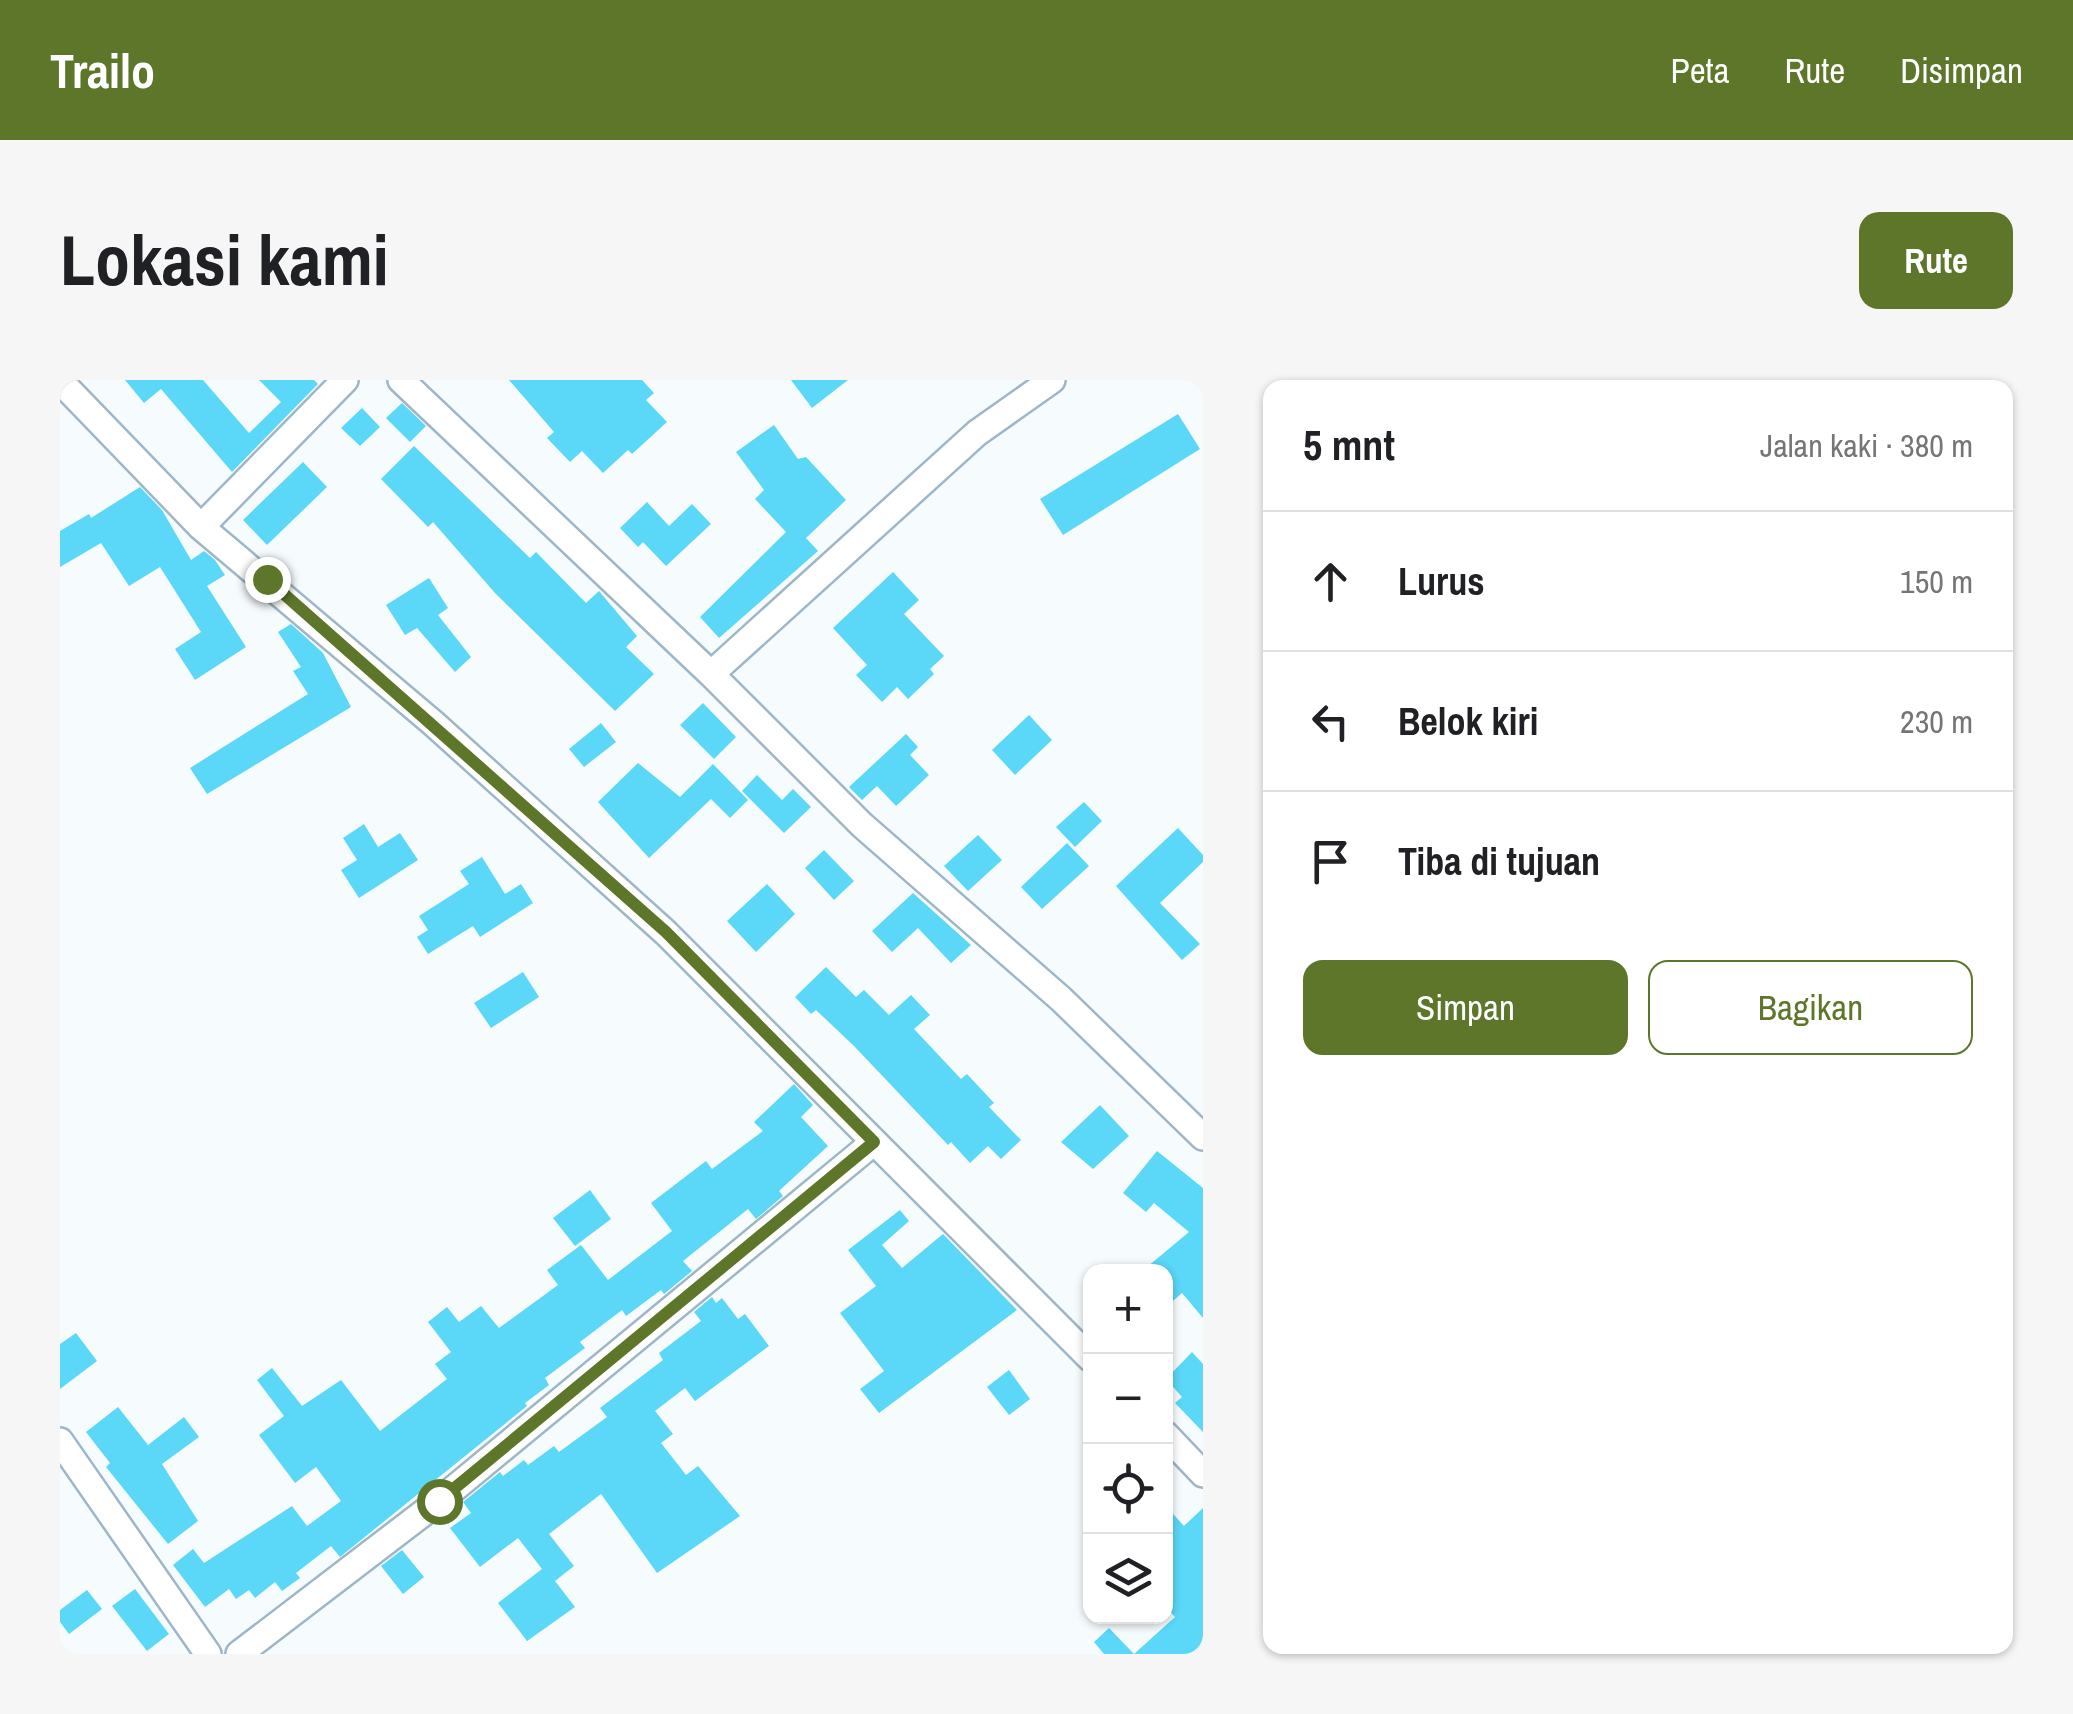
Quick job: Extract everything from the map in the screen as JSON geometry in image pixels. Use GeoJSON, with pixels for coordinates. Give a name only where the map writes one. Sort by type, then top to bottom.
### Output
{"type":"FeatureCollection","features":[{"type":"Feature","properties":{"kind":"street"},"geometry":{"type":"LineString","coordinates":[[202,527],[345,380]]}},
{"type":"Feature","properties":{"kind":"street"},"geometry":{"type":"LineString","coordinates":[[400,380],[711,674],[862,824],[1200,1127]]}},
{"type":"Feature","properties":{"kind":"street"},"geometry":{"type":"LineString","coordinates":[[711,674],[977,433],[1052,380]]}},
{"type":"Feature","properties":{"kind":"street"},"geometry":{"type":"LineString","coordinates":[[60,381],[202,527],[418,710],[666,932],[1086,1354]]}},
{"type":"Feature","properties":{"kind":"street"},"geometry":{"type":"LineString","coordinates":[[239,1654],[439,1501],[874,1142]]}},
{"type":"Feature","properties":{"kind":"street"},"geometry":{"type":"LineString","coordinates":[[60,1441],[208,1654]]}},
{"type":"Feature","properties":{"kind":"street"},"geometry":{"type":"LineString","coordinates":[[1173,1442],[1203,1474]]}},
{"type":"Feature","properties":{"kind":"building"},"geometry":{"type":"Polygon","coordinates":[[[125,380],[203,380],[249,433],[281,402],[259,380],[314,380],[318,384],[232,472],[161,389],[144,403],[125,380]]]}},
{"type":"Feature","properties":{"kind":"building"},"geometry":{"type":"Polygon","coordinates":[[[509,380],[642,380],[654,393],[646,400],[667,422],[632,454],[628,450],[603,473],[582,451],[570,462],[547,438],[554,432],[509,380]]]}},
{"type":"Feature","properties":{"kind":"building"},"geometry":{"type":"Polygon","coordinates":[[[791,380],[848,380],[812,408],[791,380]]]}},
{"type":"Feature","properties":{"kind":"building"},"geometry":{"type":"Polygon","coordinates":[[[402,403],[426,426],[410,442],[386,418],[402,403]]]}},
{"type":"Feature","properties":{"kind":"building"},"geometry":{"type":"Polygon","coordinates":[[[362,408],[380,427],[360,446],[341,428],[362,408]]]}},
{"type":"Feature","properties":{"kind":"building"},"geometry":{"type":"Polygon","coordinates":[[[1178,414],[1200,449],[1063,535],[1040,499],[1178,414]]]}},
{"type":"Feature","properties":{"kind":"building"},"geometry":{"type":"Polygon","coordinates":[[[774,425],[798,459],[806,457],[846,500],[806,538],[818,551],[719,638],[700,617],[786,532],[755,499],[764,490],[736,452],[774,425]]]}},
{"type":"Feature","properties":{"kind":"building"},"geometry":{"type":"Polygon","coordinates":[[[414,446],[530,558],[536,552],[586,603],[599,591],[637,636],[626,647],[654,674],[615,711],[495,593],[433,522],[428,527],[381,479],[414,446]]]}},
{"type":"Feature","properties":{"kind":"building"},"geometry":{"type":"Polygon","coordinates":[[[303,462],[327,487],[267,545],[243,520],[303,462]]]}},
{"type":"Feature","properties":{"kind":"building"},"geometry":{"type":"Polygon","coordinates":[[[140,487],[162,510],[191,560],[204,551],[225,575],[207,586],[246,647],[195,680],[175,649],[201,632],[160,567],[129,586],[101,543],[60,567],[60,531],[89,514],[91,518],[140,487]]]}},
{"type":"Feature","properties":{"kind":"building"},"geometry":{"type":"Polygon","coordinates":[[[647,502],[669,526],[692,504],[711,524],[666,566],[643,542],[638,547],[620,528],[647,502]]]}},
{"type":"Feature","properties":{"kind":"building"},"geometry":{"type":"Polygon","coordinates":[[[893,572],[919,600],[904,614],[944,656],[930,669],[934,674],[908,699],[897,687],[882,702],[856,675],[867,665],[833,628],[893,572]]]}},
{"type":"Feature","properties":{"kind":"building"},"geometry":{"type":"Polygon","coordinates":[[[429,578],[448,608],[438,615],[471,657],[455,672],[417,628],[405,635],[386,605],[429,578]]]}},
{"type":"Feature","properties":{"kind":"building"},"geometry":{"type":"Polygon","coordinates":[[[291,624],[323,653],[351,707],[207,794],[190,768],[308,694],[293,671],[301,667],[278,632],[291,624]]]}},
{"type":"Feature","properties":{"kind":"building"},"geometry":{"type":"Polygon","coordinates":[[[703,703],[736,737],[714,759],[680,725],[703,703]]]}},
{"type":"Feature","properties":{"kind":"building"},"geometry":{"type":"Polygon","coordinates":[[[1029,715],[1052,740],[1015,775],[992,750],[1029,715]]]}},
{"type":"Feature","properties":{"kind":"building"},"geometry":{"type":"Polygon","coordinates":[[[601,723],[616,742],[584,767],[569,749],[601,723]]]}},
{"type":"Feature","properties":{"kind":"building"},"geometry":{"type":"Polygon","coordinates":[[[906,734],[918,747],[910,755],[929,775],[896,806],[877,786],[862,800],[849,787],[906,734]]]}},
{"type":"Feature","properties":{"kind":"building"},"geometry":{"type":"Polygon","coordinates":[[[638,763],[680,797],[713,764],[748,800],[730,818],[711,799],[649,858],[598,802],[638,763]]]}},
{"type":"Feature","properties":{"kind":"building"},"geometry":{"type":"Polygon","coordinates":[[[757,775],[782,800],[793,789],[811,807],[784,833],[742,791],[757,775]]]}},
{"type":"Feature","properties":{"kind":"building"},"geometry":{"type":"Polygon","coordinates":[[[1084,802],[1102,821],[1075,847],[1056,827],[1084,802]]]}},
{"type":"Feature","properties":{"kind":"building"},"geometry":{"type":"Polygon","coordinates":[[[364,824],[378,847],[400,833],[418,860],[359,898],[341,870],[357,860],[343,838],[364,824]]]}},
{"type":"Feature","properties":{"kind":"building"},"geometry":{"type":"Polygon","coordinates":[[[1178,828],[1203,855],[1203,862],[1160,903],[1200,944],[1182,960],[1116,886],[1178,828]]]}},
{"type":"Feature","properties":{"kind":"building"},"geometry":{"type":"Polygon","coordinates":[[[978,835],[1002,860],[968,891],[944,866],[978,835]]]}},
{"type":"Feature","properties":{"kind":"building"},"geometry":{"type":"Polygon","coordinates":[[[1067,843],[1089,866],[1042,909],[1021,887],[1067,843]]]}},
{"type":"Feature","properties":{"kind":"building"},"geometry":{"type":"Polygon","coordinates":[[[824,850],[854,881],[834,900],[805,868],[824,850]]]}},
{"type":"Feature","properties":{"kind":"building"},"geometry":{"type":"Polygon","coordinates":[[[482,857],[505,894],[521,884],[533,903],[480,937],[473,926],[428,954],[417,937],[428,930],[419,916],[469,884],[460,871],[482,857]]]}},
{"type":"Feature","properties":{"kind":"building"},"geometry":{"type":"Polygon","coordinates":[[[767,884],[795,914],[756,952],[727,921],[767,884]]]}},
{"type":"Feature","properties":{"kind":"building"},"geometry":{"type":"Polygon","coordinates":[[[913,893],[971,945],[951,963],[918,928],[892,952],[872,931],[913,893]]]}},
{"type":"Feature","properties":{"kind":"building"},"geometry":{"type":"Polygon","coordinates":[[[826,967],[856,997],[864,990],[889,1015],[911,995],[930,1015],[914,1029],[961,1079],[967,1074],[994,1103],[989,1107],[1021,1140],[1001,1159],[988,1146],[970,1163],[951,1142],[948,1145],[854,1046],[816,1010],[811,1014],[795,997],[826,967]]]}},
{"type":"Feature","properties":{"kind":"building"},"geometry":{"type":"Polygon","coordinates":[[[523,972],[539,997],[491,1028],[474,1003],[523,972]]]}},
{"type":"Feature","properties":{"kind":"building"},"geometry":{"type":"Polygon","coordinates":[[[794,1084],[813,1105],[801,1117],[828,1146],[779,1191],[783,1196],[756,1219],[748,1209],[683,1261],[692,1271],[664,1294],[661,1290],[626,1316],[622,1310],[580,1342],[585,1348],[545,1378],[549,1385],[525,1403],[527,1406],[340,1557],[331,1546],[296,1573],[300,1578],[282,1591],[275,1582],[255,1598],[249,1590],[236,1599],[229,1589],[205,1607],[173,1565],[193,1549],[204,1563],[292,1506],[307,1526],[341,1501],[316,1467],[295,1483],[259,1435],[284,1416],[257,1380],[272,1368],[302,1406],[341,1380],[380,1431],[447,1379],[435,1364],[451,1352],[428,1322],[447,1307],[459,1322],[481,1306],[499,1328],[558,1285],[547,1270],[581,1245],[608,1280],[672,1231],[651,1203],[706,1161],[712,1169],[763,1131],[754,1122],[794,1084]]]}},
{"type":"Feature","properties":{"kind":"building"},"geometry":{"type":"Polygon","coordinates":[[[1100,1105],[1129,1136],[1093,1169],[1061,1142],[1100,1105]]]}},
{"type":"Feature","properties":{"kind":"building"},"geometry":{"type":"Polygon","coordinates":[[[1157,1151],[1203,1188],[1203,1318],[1182,1293],[1173,1301],[1173,1264],[1151,1264],[1189,1232],[1154,1203],[1146,1212],[1123,1193],[1157,1151]]]}},
{"type":"Feature","properties":{"kind":"building"},"geometry":{"type":"Polygon","coordinates":[[[590,1190],[611,1219],[575,1246],[553,1218],[590,1190]]]}},
{"type":"Feature","properties":{"kind":"building"},"geometry":{"type":"Polygon","coordinates":[[[900,1210],[909,1221],[882,1245],[902,1268],[943,1234],[1017,1310],[879,1413],[860,1389],[884,1371],[840,1313],[876,1286],[848,1250],[900,1210]]]}},
{"type":"Feature","properties":{"kind":"building"},"geometry":{"type":"Polygon","coordinates":[[[712,1297],[716,1303],[722,1298],[738,1319],[745,1314],[769,1346],[695,1401],[685,1388],[655,1411],[673,1434],[661,1443],[686,1475],[698,1466],[740,1516],[657,1573],[601,1494],[549,1534],[574,1566],[555,1581],[575,1607],[527,1641],[498,1603],[542,1569],[518,1538],[480,1567],[450,1528],[471,1513],[463,1502],[500,1472],[503,1476],[524,1460],[528,1465],[554,1446],[559,1452],[607,1417],[600,1408],[663,1360],[659,1353],[701,1321],[694,1312],[712,1297]]]}},
{"type":"Feature","properties":{"kind":"building"},"geometry":{"type":"Polygon","coordinates":[[[76,1333],[97,1361],[60,1389],[60,1344],[76,1333]]]}},
{"type":"Feature","properties":{"kind":"building"},"geometry":{"type":"Polygon","coordinates":[[[1192,1352],[1203,1364],[1203,1432],[1175,1403],[1182,1397],[1173,1387],[1173,1372],[1192,1352]]]}},
{"type":"Feature","properties":{"kind":"building"},"geometry":{"type":"Polygon","coordinates":[[[1009,1370],[1030,1399],[1009,1415],[987,1387],[1009,1370]]]}},
{"type":"Feature","properties":{"kind":"building"},"geometry":{"type":"Polygon","coordinates":[[[118,1407],[148,1445],[184,1417],[199,1437],[162,1464],[198,1521],[168,1544],[106,1467],[110,1463],[86,1432],[118,1407]]]}},
{"type":"Feature","properties":{"kind":"building"},"geometry":{"type":"Polygon","coordinates":[[[1203,1508],[1203,1654],[1134,1654],[1167,1624],[1173,1624],[1173,1514],[1184,1526],[1203,1508]]]}},
{"type":"Feature","properties":{"kind":"building"},"geometry":{"type":"Polygon","coordinates":[[[402,1550],[424,1577],[403,1594],[381,1566],[402,1550]]]}},
{"type":"Feature","properties":{"kind":"building"},"geometry":{"type":"Polygon","coordinates":[[[135,1589],[169,1634],[147,1651],[112,1606],[135,1589]]]}},
{"type":"Feature","properties":{"kind":"building"},"geometry":{"type":"Polygon","coordinates":[[[87,1590],[102,1609],[69,1634],[60,1622],[60,1610],[87,1590]]]}},
{"type":"Feature","properties":{"kind":"building"},"geometry":{"type":"Polygon","coordinates":[[[1109,1628],[1134,1654],[1104,1654],[1094,1642],[1109,1628]]]}},
{"type":"Feature","properties":{"kind":"route"},"geometry":{"type":"LineString","coordinates":[[267,579],[666,932],[874,1142],[439,1501]]}}]}
